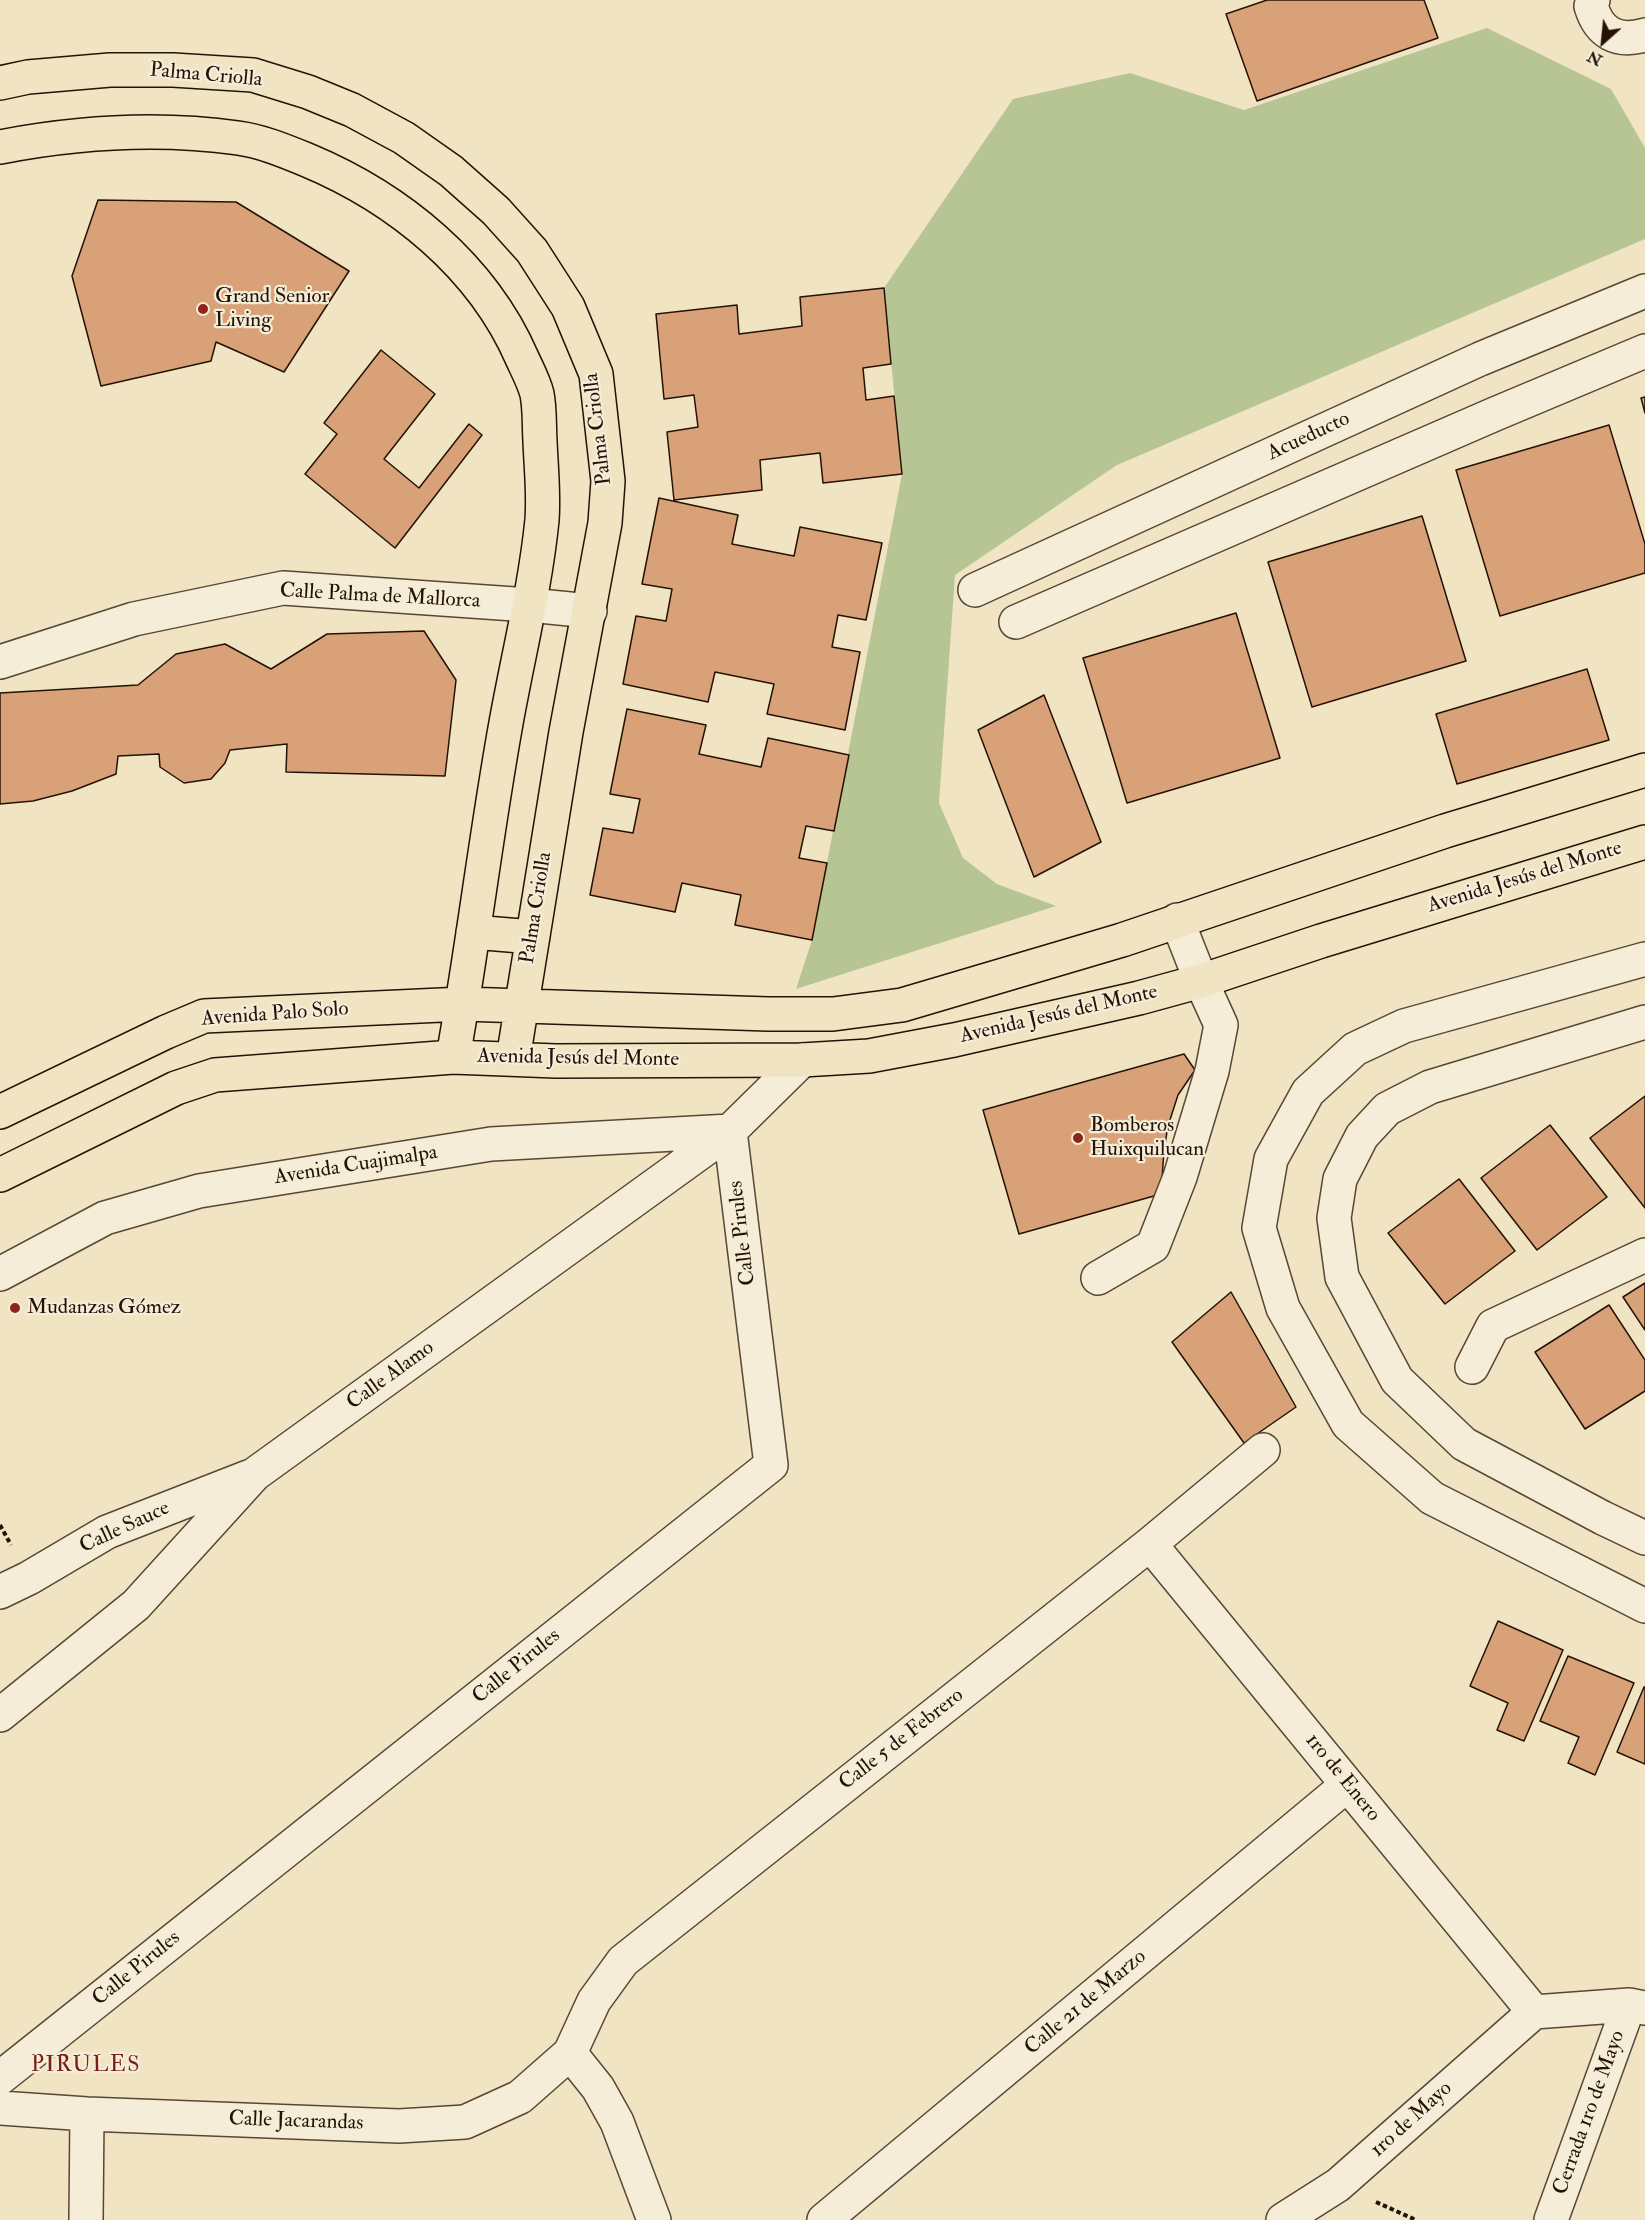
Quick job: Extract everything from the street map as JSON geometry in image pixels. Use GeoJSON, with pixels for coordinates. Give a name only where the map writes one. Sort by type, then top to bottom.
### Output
{"type":"FeatureCollection","features":[{"type":"Feature","properties":{"kind":"main road","name":"Palma Criolla"},"geometry":{"type":"LineString","coordinates":[[0,83],[28,77],[110,70],[173,70],[254,75],[308,92],[352,110],[404,138],[451,171],[496,211],[532,251],[568,308],[596,374],[608,481],[605,523],[562,756],[513,1059]]}},
{"type":"Feature","properties":{"kind":"main road"},"geometry":{"type":"LineString","coordinates":[[0,147],[34,140],[111,133],[168,133],[241,138],[286,152],[371,192],[413,222],[453,257],[484,291],[514,339],[537,393],[542,485],[542,519],[529,605],[480,877],[463,1004],[453,1058],[215,1076],[176,1088],[0,1175]]}},
{"type":"Feature","properties":{"kind":"main road"},"geometry":{"type":"LineString","coordinates":[[463,1004],[768,1014],[844,1012],[902,1005],[1122,940],[1445,831],[1645,770]]}},
{"type":"Feature","properties":{"kind":"main road","name":"Avenida Jesús del Monte"},"geometry":{"type":"LineString","coordinates":[[453,1058],[556,1061],[802,1060],[869,1056],[954,1040],[1139,998],[1201,981],[1364,928],[1645,842]]}},
{"type":"Feature","properties":{"kind":"main road"},"geometry":{"type":"LineString","coordinates":[[473,932],[533,938]]}},
{"type":"Feature","properties":{"kind":"main road","name":"Avenida Palo Solo"},"geometry":{"type":"LineString","coordinates":[[0,1112],[204,1016],[463,1004]]}},
{"type":"Feature","properties":{"kind":"street"},"geometry":{"type":"LineString","coordinates":[[1593,0],[1590,6],[1596,21],[1611,34],[1628,39],[1645,35]]}},
{"type":"Feature","properties":{"kind":"street","name":"Acueducto"},"geometry":{"type":"LineString","coordinates":[[975,590],[1469,364],[1645,291]]}},
{"type":"Feature","properties":{"kind":"street"},"geometry":{"type":"LineString","coordinates":[[1016,622],[1484,418],[1645,351]]}},
{"type":"Feature","properties":{"kind":"street","name":"Calle Palma de Mallorca"},"geometry":{"type":"LineString","coordinates":[[0,662],[134,620],[283,588],[590,611]]}},
{"type":"Feature","properties":{"kind":"street"},"geometry":{"type":"LineString","coordinates":[[1098,1278],[1153,1246],[1180,1177],[1212,1071],[1221,1024],[1177,920]]}},
{"type":"Feature","properties":{"kind":"street"},"geometry":{"type":"LineString","coordinates":[[1645,958],[1404,1026],[1355,1049],[1308,1092],[1271,1159],[1259,1228],[1283,1308],[1348,1424],[1432,1498],[1645,1606]]}},
{"type":"Feature","properties":{"kind":"street"},"geometry":{"type":"LineString","coordinates":[[1645,1022],[1430,1087],[1387,1109],[1362,1136],[1340,1179],[1334,1218],[1342,1277],[1397,1380],[1464,1444],[1645,1538]]}},
{"type":"Feature","properties":{"kind":"street","name":"Calle Alamo"},"geometry":{"type":"LineString","coordinates":[[0,1715],[136,1605],[255,1474],[730,1131],[802,1060]]}},
{"type":"Feature","properties":{"kind":"street","name":"Avenida Cuajimalpa"},"geometry":{"type":"LineString","coordinates":[[0,1274],[105,1218],[199,1191],[491,1144],[730,1131]]}},
{"type":"Feature","properties":{"kind":"street","name":"Calle Pirules"},"geometry":{"type":"LineString","coordinates":[[0,2078],[771,1465],[730,1131]]}},
{"type":"Feature","properties":{"kind":"street"},"geometry":{"type":"LineString","coordinates":[[1472,1367],[1493,1326],[1645,1255]]}},
{"type":"Feature","properties":{"kind":"street","name":"Calle 5 de Febrero"},"geometry":{"type":"LineString","coordinates":[[570,2053],[594,2001],[623,1961],[1150,1544],[1263,1450]]}},
{"type":"Feature","properties":{"kind":"street","name":"Calle Sauce"},"geometry":{"type":"LineString","coordinates":[[0,1592],[29,1578],[107,1532],[255,1474]]}},
{"type":"Feature","properties":{"kind":"street","name":"1ro de Enero"},"geometry":{"type":"LineString","coordinates":[[1150,1544],[1533,2012]]}},
{"type":"Feature","properties":{"kind":"street","name":"Calle 21 de Marzo"},"geometry":{"type":"LineString","coordinates":[[824,2220],[1347,1785]]}},
{"type":"Feature","properties":{"kind":"street"},"geometry":{"type":"LineString","coordinates":[[1533,2012],[1637,2006]]}},
{"type":"Feature","properties":{"kind":"street","name":"Cerrada 1ro de Mayo"},"geometry":{"type":"LineString","coordinates":[[1551,2220],[1637,2006]]}},
{"type":"Feature","properties":{"kind":"street","name":"1ro de Mayo"},"geometry":{"type":"LineString","coordinates":[[1283,2220],[1338,2185],[1533,2012]]}},
{"type":"Feature","properties":{"kind":"street"},"geometry":{"type":"LineString","coordinates":[[570,2053],[598,2088],[617,2122],[654,2220]]}},
{"type":"Feature","properties":{"kind":"street","name":"Calle Jacarandas"},"geometry":{"type":"LineString","coordinates":[[0,2108],[87,2114],[399,2126],[465,2122],[520,2097],[570,2053]]}},
{"type":"Feature","properties":{"kind":"street"},"geometry":{"type":"LineString","coordinates":[[86,2220],[87,2114]]}},
{"type":"Feature","properties":{"kind":"green space"},"geometry":{"type":"Polygon","coordinates":[[[1487,28],[1611,89],[1645,148],[1645,239],[1117,465],[955,575],[939,803],[963,858],[997,884],[1056,906],[796,989],[812,940],[902,474],[884,288],[1013,99],[1130,73],[1244,110],[1487,28]]]}},
{"type":"Feature","properties":{"kind":"building"},"geometry":{"type":"Polygon","coordinates":[[[1267,0],[1424,0],[1438,38],[1257,101],[1226,14],[1267,0]]]}},
{"type":"Feature","properties":{"kind":"building","name":"Grand Senior Living"},"geometry":{"type":"Polygon","coordinates":[[[98,200],[236,202],[349,271],[284,372],[216,342],[211,361],[101,386],[72,276],[98,200]]]}},
{"type":"Feature","properties":{"kind":"building"},"geometry":{"type":"Polygon","coordinates":[[[884,288],[891,364],[863,368],[866,400],[894,396],[902,474],[823,483],[820,453],[760,460],[762,490],[674,500],[667,432],[698,427],[694,395],[664,399],[656,314],[737,305],[739,334],[802,326],[800,297],[884,288]]]}},
{"type":"Feature","properties":{"kind":"building"},"geometry":{"type":"Polygon","coordinates":[[[381,350],[435,394],[384,459],[419,488],[469,424],[482,435],[395,548],[305,474],[337,434],[324,423],[381,350]]]}},
{"type":"Feature","properties":{"kind":"building"},"geometry":{"type":"Polygon","coordinates":[[[1645,397],[1645,413],[1641,398],[1645,397]]]}},
{"type":"Feature","properties":{"kind":"building"},"geometry":{"type":"Polygon","coordinates":[[[1609,425],[1645,544],[1645,573],[1500,616],[1456,470],[1609,425]]]}},
{"type":"Feature","properties":{"kind":"building"},"geometry":{"type":"Polygon","coordinates":[[[659,498],[738,515],[732,544],[794,556],[800,527],[882,543],[866,620],[838,615],[832,647],[860,652],[845,730],[767,714],[774,684],[715,672],[708,702],[623,684],[636,616],[666,621],[672,589],[642,584],[659,498]]]}},
{"type":"Feature","properties":{"kind":"building"},"geometry":{"type":"Polygon","coordinates":[[[1422,516],[1466,661],[1312,707],[1268,562],[1422,516]]]}},
{"type":"Feature","properties":{"kind":"building"},"geometry":{"type":"Polygon","coordinates":[[[1236,613],[1280,758],[1127,803],[1083,658],[1236,613]]]}},
{"type":"Feature","properties":{"kind":"building"},"geometry":{"type":"Polygon","coordinates":[[[424,631],[456,680],[445,776],[286,772],[287,744],[230,750],[225,763],[211,779],[184,783],[160,767],[159,754],[118,756],[116,774],[72,791],[33,801],[0,804],[0,693],[138,685],[176,654],[225,644],[271,669],[327,634],[424,631]]]}},
{"type":"Feature","properties":{"kind":"building"},"geometry":{"type":"Polygon","coordinates":[[[1587,669],[1609,740],[1457,784],[1436,714],[1587,669]]]}},
{"type":"Feature","properties":{"kind":"building"},"geometry":{"type":"Polygon","coordinates":[[[1044,695],[1101,842],[1034,877],[978,730],[1044,695]]]}},
{"type":"Feature","properties":{"kind":"building"},"geometry":{"type":"Polygon","coordinates":[[[627,709],[706,725],[699,754],[761,767],[768,738],[849,755],[834,831],[806,826],[799,858],[827,863],[812,940],[735,925],[741,895],[682,883],[675,912],[590,895],[603,828],[633,833],[640,799],[610,794],[627,709]]]}},
{"type":"Feature","properties":{"kind":"building","name":"Bomberos Huixquilucan"},"geometry":{"type":"Polygon","coordinates":[[[1184,1054],[1195,1070],[1178,1095],[1168,1126],[1161,1194],[1019,1234],[983,1110],[1184,1054]]]}},
{"type":"Feature","properties":{"kind":"building"},"geometry":{"type":"Polygon","coordinates":[[[1645,1096],[1645,1208],[1590,1138],[1645,1096]]]}},
{"type":"Feature","properties":{"kind":"building"},"geometry":{"type":"Polygon","coordinates":[[[1550,1125],[1607,1197],[1537,1250],[1481,1178],[1550,1125]]]}},
{"type":"Feature","properties":{"kind":"building"},"geometry":{"type":"Polygon","coordinates":[[[1459,1179],[1515,1251],[1445,1304],[1388,1233],[1459,1179]]]}},
{"type":"Feature","properties":{"kind":"building"},"geometry":{"type":"Polygon","coordinates":[[[1645,1283],[1645,1330],[1623,1297],[1645,1283]]]}},
{"type":"Feature","properties":{"kind":"building"},"geometry":{"type":"Polygon","coordinates":[[[1231,1292],[1296,1407],[1244,1443],[1172,1342],[1231,1292]]]}},
{"type":"Feature","properties":{"kind":"building"},"geometry":{"type":"Polygon","coordinates":[[[1609,1305],[1645,1360],[1645,1391],[1585,1429],[1535,1352],[1609,1305]]]}},
{"type":"Feature","properties":{"kind":"building"},"geometry":{"type":"Polygon","coordinates":[[[1498,1621],[1563,1650],[1524,1741],[1497,1730],[1508,1703],[1470,1686],[1498,1621]]]}},
{"type":"Feature","properties":{"kind":"building"},"geometry":{"type":"Polygon","coordinates":[[[1568,1656],[1634,1683],[1595,1775],[1568,1763],[1579,1737],[1540,1721],[1568,1656]]]}},
{"type":"Feature","properties":{"kind":"building"},"geometry":{"type":"Polygon","coordinates":[[[1645,1687],[1645,1764],[1617,1752],[1645,1687]]]}},
{"type":"Feature","properties":{"kind":"place","name":"Grand Senior Living"},"geometry":{"type":"Point","coordinates":[203,309]}},
{"type":"Feature","properties":{"kind":"place","name":"Bomberos Huixquilucan"},"geometry":{"type":"Point","coordinates":[1078,1138]}},
{"type":"Feature","properties":{"kind":"place","name":"Mudanzas Gómez"},"geometry":{"type":"Point","coordinates":[15,1308]}},
{"type":"Feature","properties":{"kind":"district","name":"PIRULES"},"geometry":{"type":"Point","coordinates":[86,2066]}}]}
